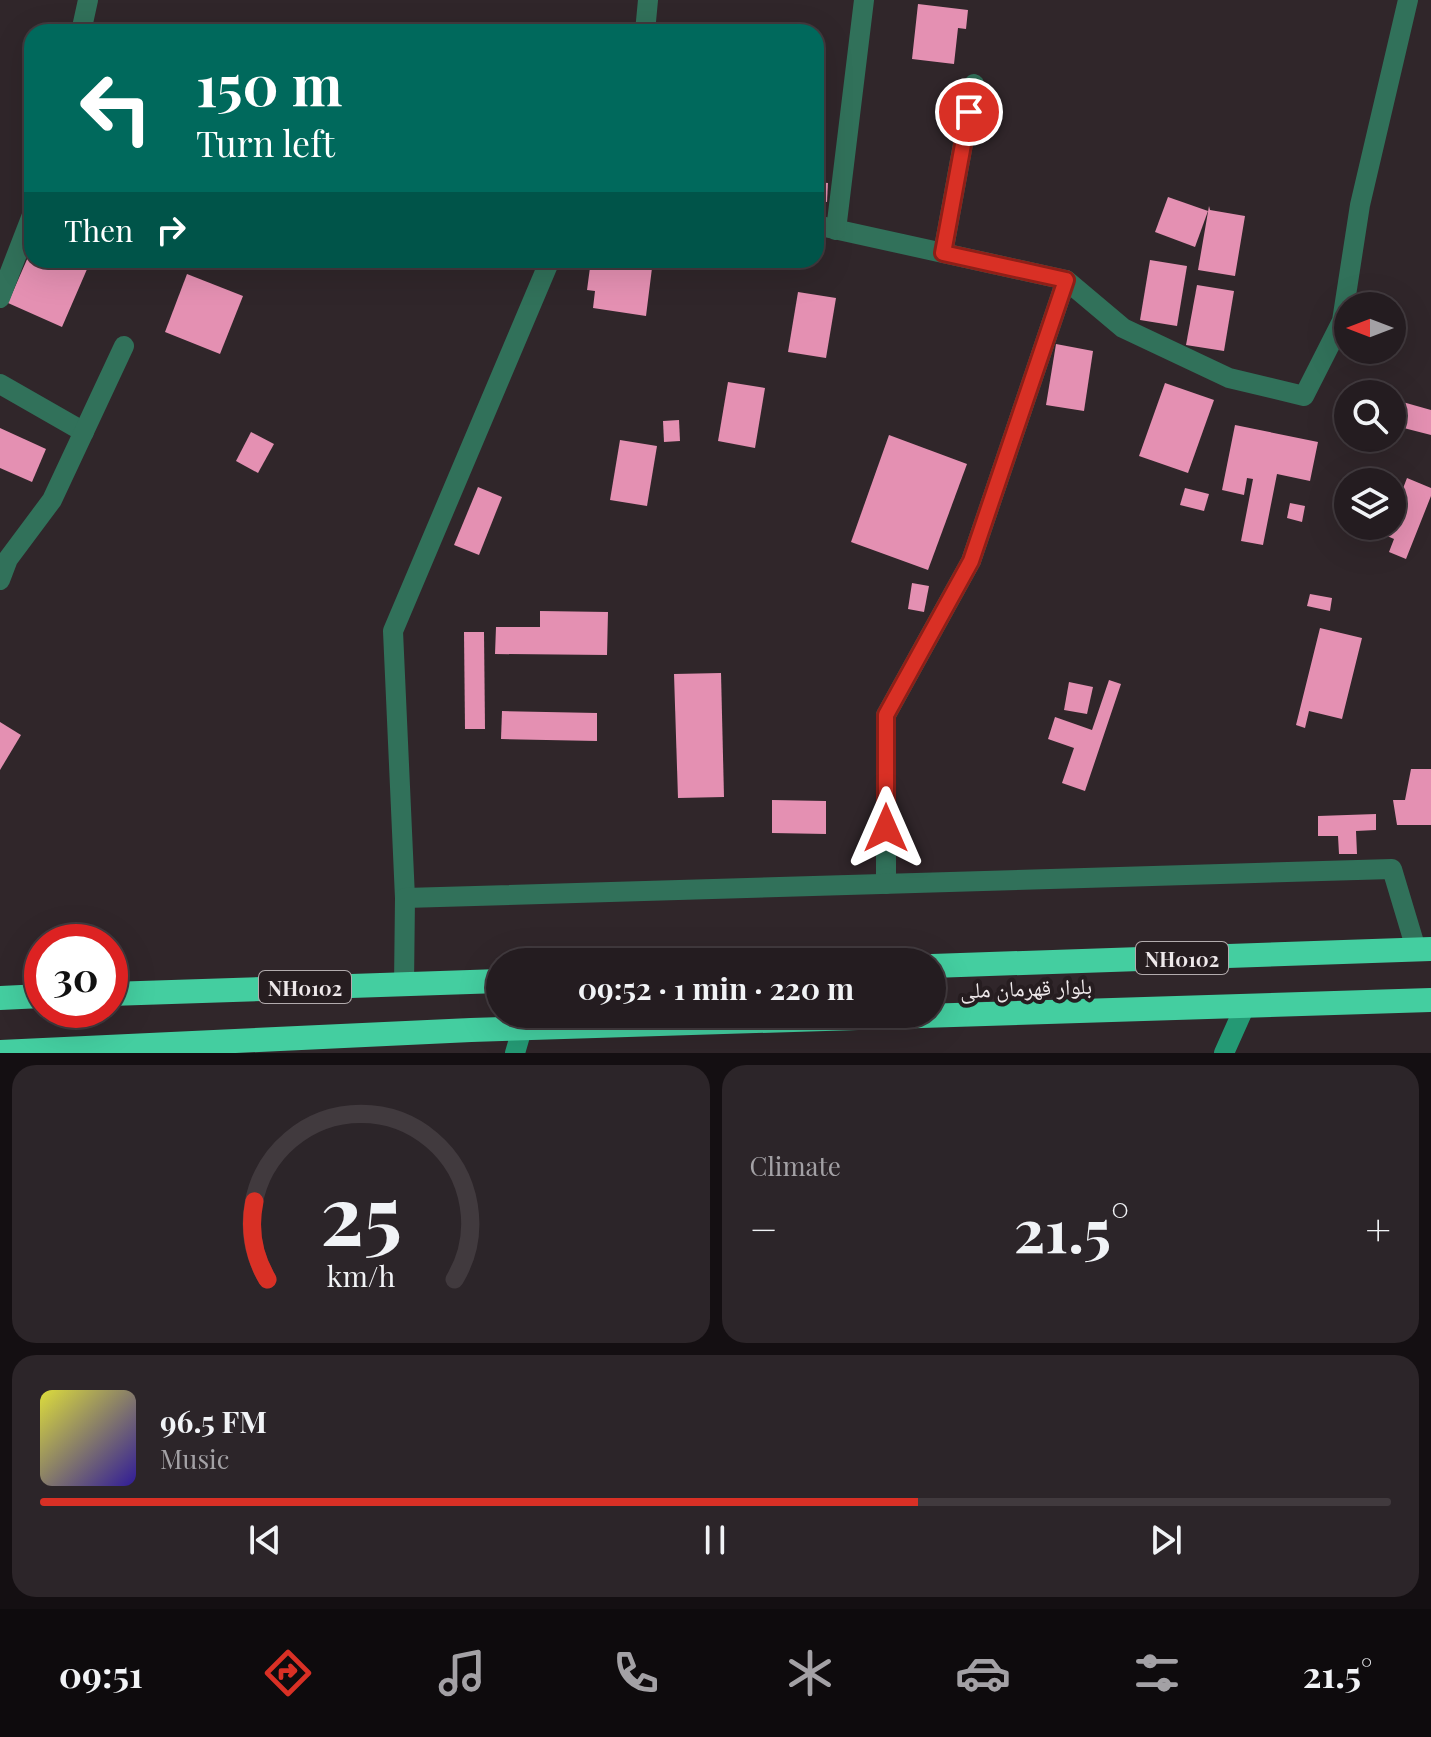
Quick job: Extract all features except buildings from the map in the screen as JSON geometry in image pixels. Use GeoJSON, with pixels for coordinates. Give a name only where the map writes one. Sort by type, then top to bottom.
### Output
{"type":"FeatureCollection","features":[{"type":"Feature","properties":{"kind":"highway","name":"بلوار قهرمان ملی"},"geometry":{"type":"LineString","coordinates":[[946,966],[1424,949]]}},
{"type":"Feature","properties":{"kind":"highway","name":"NH0102"},"geometry":{"type":"LineString","coordinates":[[128,993],[486,981]]}},
{"type":"Feature","properties":{"kind":"highway"},"geometry":{"type":"LineString","coordinates":[[0,998],[24,997]]}},
{"type":"Feature","properties":{"kind":"highway","name":"بلوار قهرمان ملی"},"geometry":{"type":"LineString","coordinates":[[0,1052],[522,1029],[1431,1000]]}},
{"type":"Feature","properties":{"kind":"street"},"geometry":{"type":"LineString","coordinates":[[83,24],[88,0]]}},
{"type":"Feature","properties":{"kind":"street"},"geometry":{"type":"LineString","coordinates":[[646,24],[648,0]]}},
{"type":"Feature","properties":{"kind":"street"},"geometry":{"type":"LineString","coordinates":[[864,0],[826,228],[1066,280],[1123,328],[1229,378],[1304,396],[1342,321],[1360,205],[1408,0]]}},
{"type":"Feature","properties":{"kind":"street"},"geometry":{"type":"LineString","coordinates":[[943,253],[974,84]]}},
{"type":"Feature","properties":{"kind":"street"},"geometry":{"type":"LineString","coordinates":[[0,298],[24,236]]}},
{"type":"Feature","properties":{"kind":"street"},"geometry":{"type":"LineString","coordinates":[[404,984],[405,898],[393,631],[547,268]]}},
{"type":"Feature","properties":{"kind":"street"},"geometry":{"type":"LineString","coordinates":[[886,884],[886,715],[971,561],[1066,280]]}},
{"type":"Feature","properties":{"kind":"street"},"geometry":{"type":"LineString","coordinates":[[0,580],[8,559],[52,500],[124,346]]}},
{"type":"Feature","properties":{"kind":"street"},"geometry":{"type":"LineString","coordinates":[[0,384],[84,432]]}},
{"type":"Feature","properties":{"kind":"street"},"geometry":{"type":"LineString","coordinates":[[405,898],[1392,869],[1424,949]]}},
{"type":"Feature","properties":{"kind":"street"},"geometry":{"type":"LineString","coordinates":[[1224,1053],[1245,1006]]}},
{"type":"Feature","properties":{"kind":"street"},"geometry":{"type":"LineString","coordinates":[[515,1053],[522,1029]]}},
{"type":"Feature","properties":{"kind":"route"},"geometry":{"type":"LineString","coordinates":[[886,828],[886,715],[971,561],[1066,280],[943,253],[969,112]]}}]}
